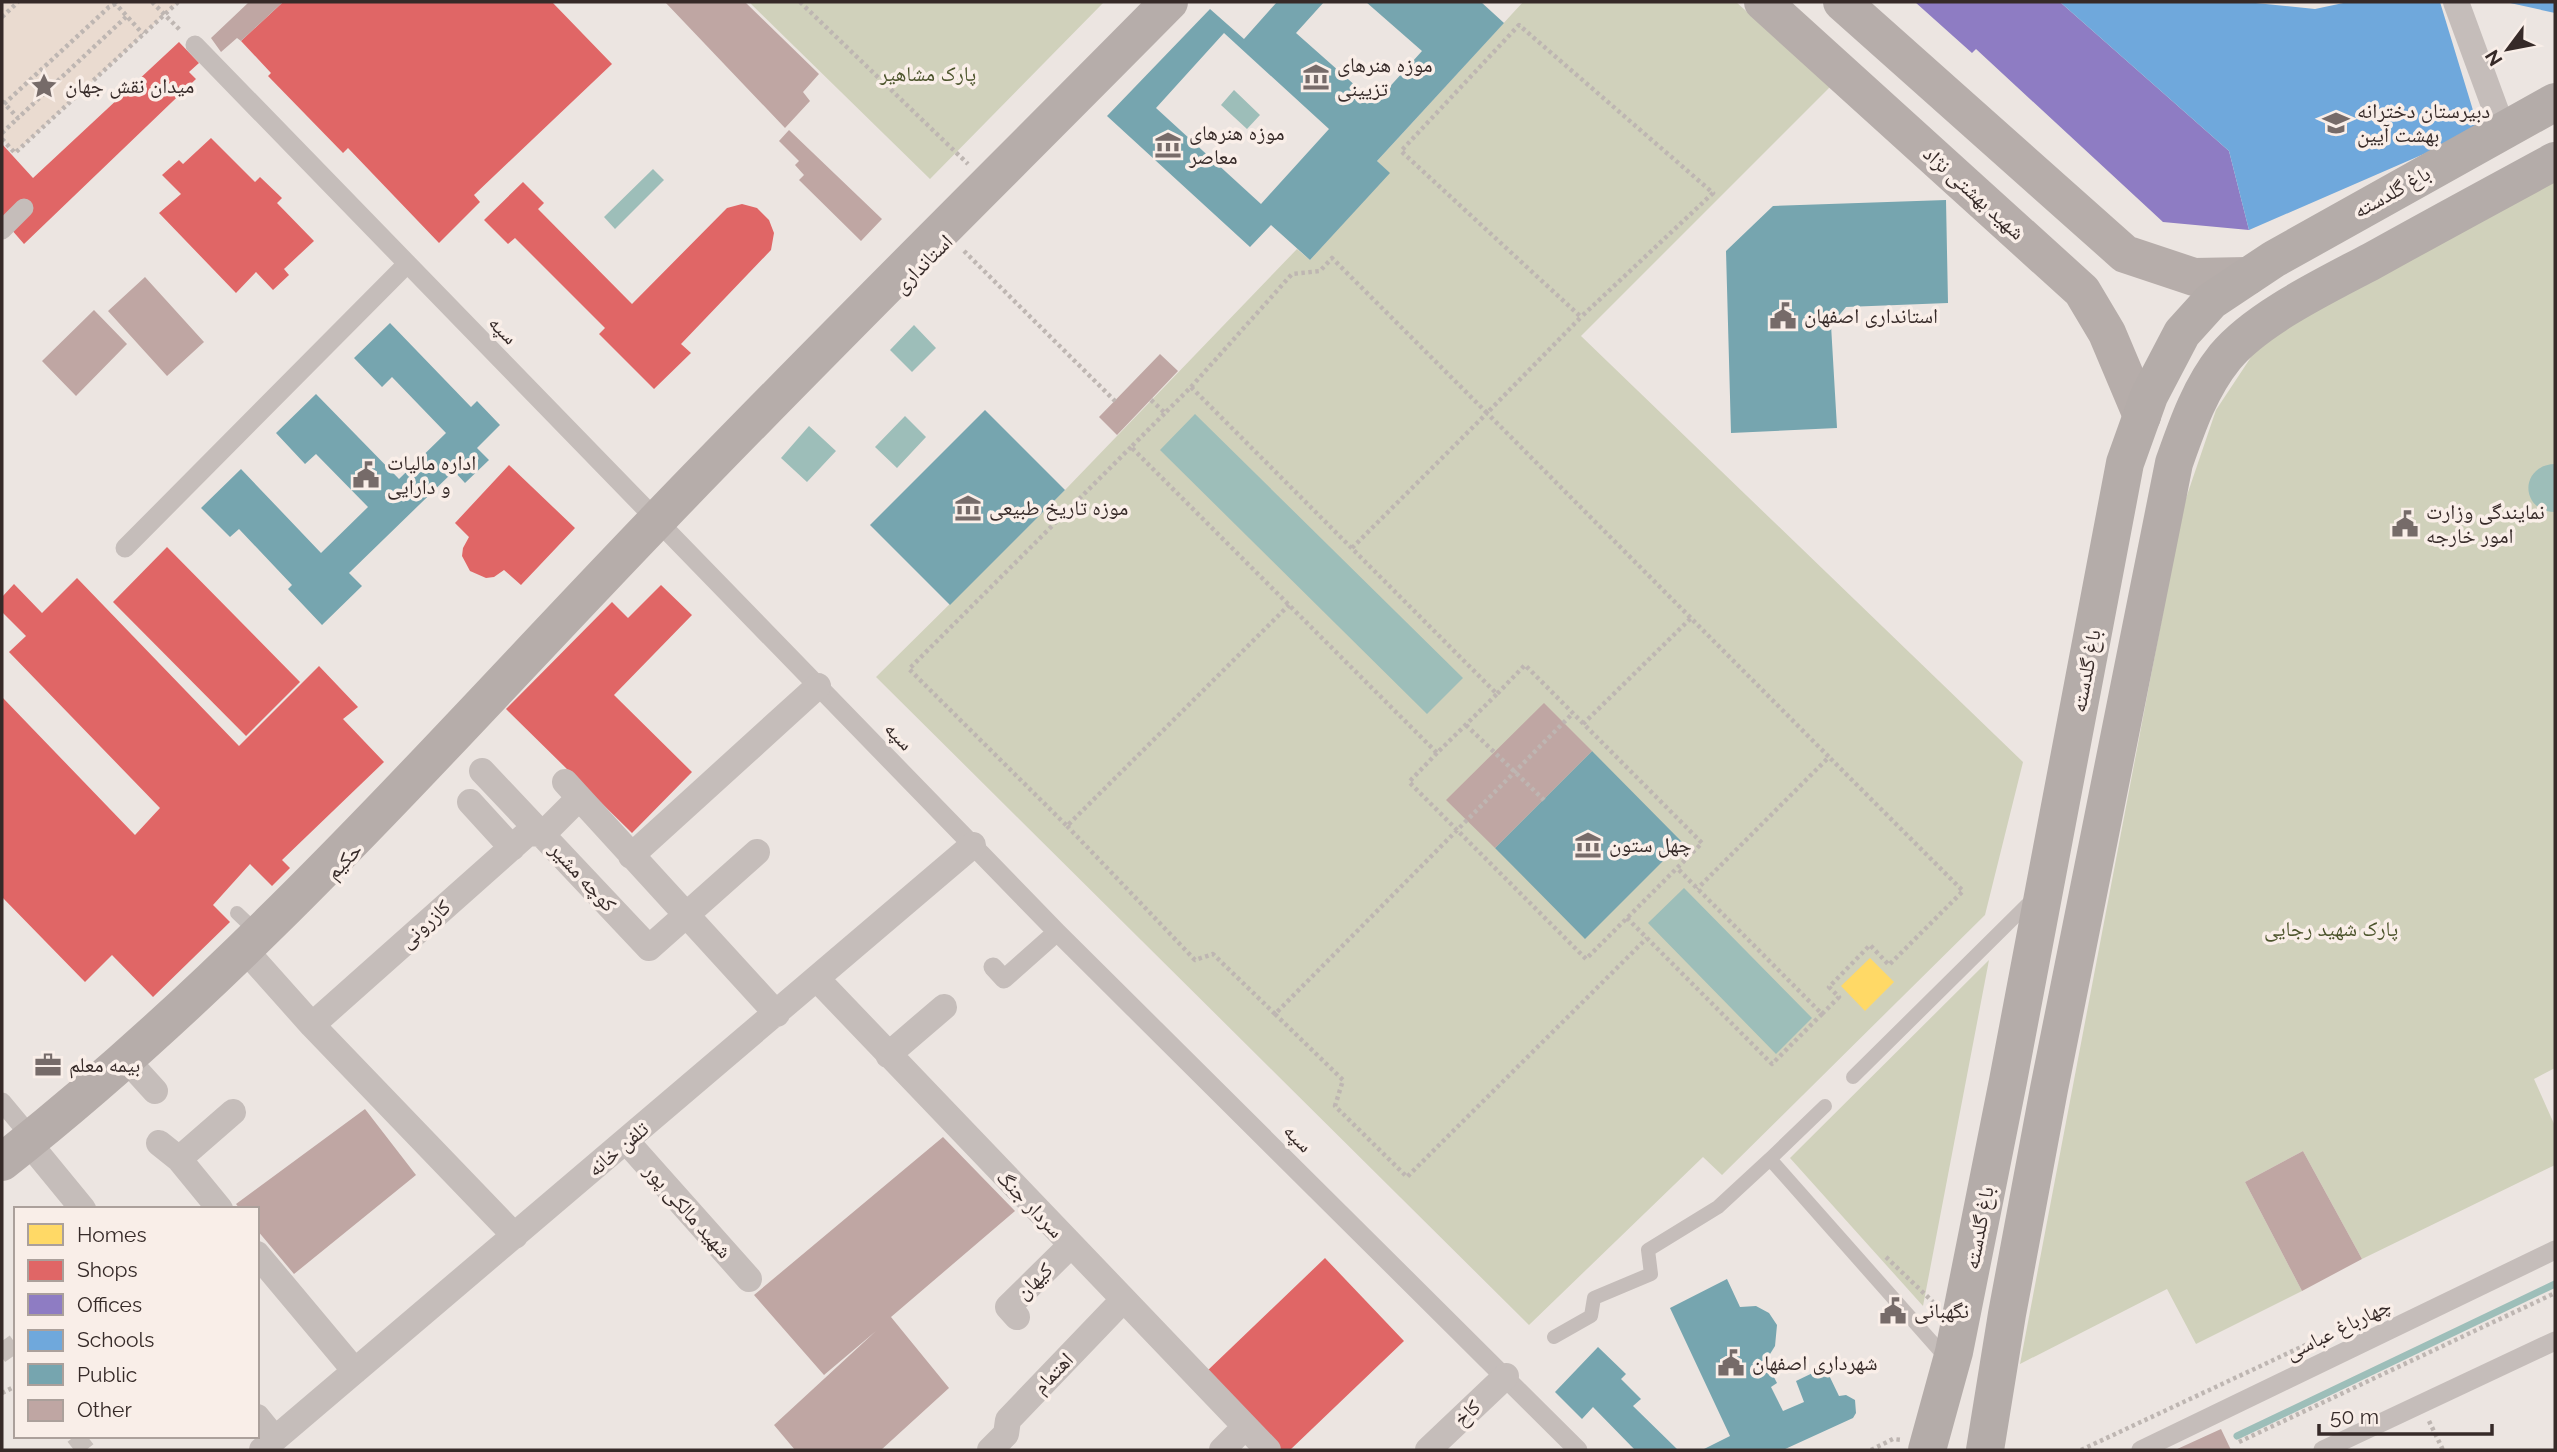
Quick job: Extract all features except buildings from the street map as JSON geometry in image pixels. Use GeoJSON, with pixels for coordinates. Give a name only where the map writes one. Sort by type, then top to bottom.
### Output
{"type":"FeatureCollection","features":[{"type":"Feature","properties":{"kind":"main road","name":"استانداری"},"geometry":{"type":"LineString","coordinates":[[661,523],[1169,2]]}},
{"type":"Feature","properties":{"kind":"main road","name":"شهید بهشتی نژاد"},"geometry":{"type":"LineString","coordinates":[[1763,2],[2082,291],[2107,332],[2142,416]]}},
{"type":"Feature","properties":{"kind":"main road"},"geometry":{"type":"LineString","coordinates":[[1842,2],[2124,254],[2194,276],[2248,276]]}},
{"type":"Feature","properties":{"kind":"main road","name":"باغ گلدسته"},"geometry":{"type":"LineString","coordinates":[[1927,1450],[1961,1316],[2125,463],[2150,396],[2182,333],[2211,301],[2274,259],[2555,102]]}},
{"type":"Feature","properties":{"kind":"main road","name":"باغ گلدسته"},"geometry":{"type":"LineString","coordinates":[[1985,1450],[2020,1246],[2130,678],[2174,463],[2192,415],[2205,387],[2224,358],[2243,339],[2303,298],[2555,161]]}},
{"type":"Feature","properties":{"kind":"main road","name":"حکیم"},"geometry":{"type":"LineString","coordinates":[[24,1148],[128,1061],[661,523]]}},
{"type":"Feature","properties":{"kind":"main road"},"geometry":{"type":"LineString","coordinates":[[2086,669],[2130,678]]}},
{"type":"Feature","properties":{"kind":"main road"},"geometry":{"type":"LineString","coordinates":[[1977,1236],[2020,1246]]}},
{"type":"Feature","properties":{"kind":"street"},"geometry":{"type":"LineString","coordinates":[[2456,2],[2503,130]]}},
{"type":"Feature","properties":{"kind":"street","name":"سپه"},"geometry":{"type":"LineString","coordinates":[[195,45],[1057,932],[1578,1450]]}},
{"type":"Feature","properties":{"kind":"street"},"geometry":{"type":"LineString","coordinates":[[2,230],[24,208]]}},
{"type":"Feature","properties":{"kind":"street"},"geometry":{"type":"LineString","coordinates":[[125,548],[407,264]]}},
{"type":"Feature","properties":{"kind":"street"},"geometry":{"type":"LineString","coordinates":[[777,1014],[631,856],[818,686]]}},
{"type":"Feature","properties":{"kind":"street","name":"كوچه مشير"},"geometry":{"type":"LineString","coordinates":[[482,771],[649,948],[687,916]]}},
{"type":"Feature","properties":{"kind":"street","name":"کازرونی"},"geometry":{"type":"LineString","coordinates":[[312,1025],[528,833],[542,834],[571,791],[631,856]]}},
{"type":"Feature","properties":{"kind":"street"},"geometry":{"type":"LineString","coordinates":[[470,802],[512,848]]}},
{"type":"Feature","properties":{"kind":"street","name":"تلفن خانه"},"geometry":{"type":"LineString","coordinates":[[269,1444],[973,845]]}},
{"type":"Feature","properties":{"kind":"street"},"geometry":{"type":"LineString","coordinates":[[687,916],[757,852]]}},
{"type":"Feature","properties":{"kind":"street"},"geometry":{"type":"LineString","coordinates":[[993,967],[1004,979],[1057,932]]}},
{"type":"Feature","properties":{"kind":"street"},"geometry":{"type":"LineString","coordinates":[[249,939],[312,1025],[515,1236]]}},
{"type":"Feature","properties":{"kind":"street","name":"سردار جنگ"},"geometry":{"type":"LineString","coordinates":[[817,979],[1268,1450]]}},
{"type":"Feature","properties":{"kind":"street"},"geometry":{"type":"LineString","coordinates":[[888,1055],[944,1007]]}},
{"type":"Feature","properties":{"kind":"street"},"geometry":{"type":"LineString","coordinates":[[128,1061],[155,1091]]}},
{"type":"Feature","properties":{"kind":"street"},"geometry":{"type":"LineString","coordinates":[[2,1102],[24,1148],[81,1207]]}},
{"type":"Feature","properties":{"kind":"street"},"geometry":{"type":"LineString","coordinates":[[218,1207],[169,1151],[233,1112]]}},
{"type":"Feature","properties":{"kind":"street","name":"شهید مالکی پور"},"geometry":{"type":"LineString","coordinates":[[627,1142],[749,1279]]}},
{"type":"Feature","properties":{"kind":"street","name":"کیهان"},"geometry":{"type":"LineString","coordinates":[[1017,1317],[1008,1307],[1070,1246]]}},
{"type":"Feature","properties":{"kind":"street","name":"چهارباغ عباسی"},"geometry":{"type":"LineString","coordinates":[[2141,1450],[2555,1250]]}},
{"type":"Feature","properties":{"kind":"street"},"geometry":{"type":"LineString","coordinates":[[259,1256],[355,1371]]}},
{"type":"Feature","properties":{"kind":"street","name":"اهتمام"},"geometry":{"type":"LineString","coordinates":[[1006,1445],[1008,1420],[1123,1300]]}},
{"type":"Feature","properties":{"kind":"street"},"geometry":{"type":"LineString","coordinates":[[2323,1450],[2555,1341]]}},
{"type":"Feature","properties":{"kind":"street","name":"کاخ"},"geometry":{"type":"LineString","coordinates":[[1429,1450],[1506,1377]]}},
{"type":"Feature","properties":{"kind":"street"},"geometry":{"type":"LineString","coordinates":[[259,1422],[269,1444]]}},
{"type":"Feature","properties":{"kind":"street"},"geometry":{"type":"LineString","coordinates":[[1222,1450],[1245,1427]]}},
{"type":"Feature","properties":{"kind":"lane","name":"استانداری"},"geometry":{"type":"LineString","coordinates":[[661,523],[1181,2]]}},
{"type":"Feature","properties":{"kind":"lane"},"geometry":{"type":"LineString","coordinates":[[1853,1077],[2045,887]]}},
{"type":"Feature","properties":{"kind":"lane"},"geometry":{"type":"LineString","coordinates":[[1554,1337],[1591,1316],[1594,1298],[1651,1274],[1648,1250],[1718,1208],[1825,1106]]}},
{"type":"Feature","properties":{"kind":"lane","name":"حکیم"},"geometry":{"type":"LineString","coordinates":[[2,1172],[24,1148]]}},
{"type":"Feature","properties":{"kind":"lane"},"geometry":{"type":"LineString","coordinates":[[1770,1158],[1951,1363]]}},
{"type":"Feature","properties":{"kind":"path"},"geometry":{"type":"LineString","coordinates":[[2,17],[18,2]]}},
{"type":"Feature","properties":{"kind":"path"},"geometry":{"type":"LineString","coordinates":[[152,2],[195,45]]}},
{"type":"Feature","properties":{"kind":"path"},"geometry":{"type":"LineString","coordinates":[[2,139],[15,153],[178,2]]}},
{"type":"Feature","properties":{"kind":"path"},"geometry":{"type":"LineString","coordinates":[[800,2],[989,184]]}},
{"type":"Feature","properties":{"kind":"path"},"geometry":{"type":"LineString","coordinates":[[18,118],[3,103],[109,7],[116,3],[143,34]]}},
{"type":"Feature","properties":{"kind":"path"},"geometry":{"type":"LineString","coordinates":[[2,133],[127,16]]}},
{"type":"Feature","properties":{"kind":"path"},"geometry":{"type":"LineString","coordinates":[[1352,548],[1581,317],[1713,194],[1519,25],[1401,150],[1581,317]]}},
{"type":"Feature","properties":{"kind":"path"},"geometry":{"type":"LineString","coordinates":[[949,237],[1115,401]]}},
{"type":"Feature","properties":{"kind":"path"},"geometry":{"type":"LineString","coordinates":[[1627,918],[1647,938],[1772,1064],[1839,997],[1829,987],[1870,945],[1889,965],[1963,891],[1332,258],[1320,271],[1292,274],[1191,387],[909,668],[1195,960],[1213,954],[1343,1080],[1335,1106],[1407,1177],[1647,938]]}},
{"type":"Feature","properties":{"kind":"path"},"geometry":{"type":"LineString","coordinates":[[1191,387],[1497,694]]}},
{"type":"Feature","properties":{"kind":"path"},"geometry":{"type":"LineString","coordinates":[[1151,400],[1165,413]]}},
{"type":"Feature","properties":{"kind":"path"},"geometry":{"type":"LineString","coordinates":[[1131,447],[1437,753]]}},
{"type":"Feature","properties":{"kind":"path"},"geometry":{"type":"LineString","coordinates":[[1067,827],[1289,605]]}},
{"type":"Feature","properties":{"kind":"path"},"geometry":{"type":"LineString","coordinates":[[1583,724],[1691,618]]}},
{"type":"Feature","properties":{"kind":"path"},"geometry":{"type":"LineString","coordinates":[[1525,665],[1573,713],[1702,843],[1586,959],[1409,782],[1525,665]]}},
{"type":"Feature","properties":{"kind":"path"},"geometry":{"type":"LineString","coordinates":[[1275,1014],[1573,713]]}},
{"type":"Feature","properties":{"kind":"path"},"geometry":{"type":"LineString","coordinates":[[1466,725],[1544,800]]}},
{"type":"Feature","properties":{"kind":"path"},"geometry":{"type":"LineString","coordinates":[[1697,889],[1829,757]]}},
{"type":"Feature","properties":{"kind":"path"},"geometry":{"type":"LineString","coordinates":[[1677,868],[1822,1014]]}},
{"type":"Feature","properties":{"kind":"path"},"geometry":{"type":"LineString","coordinates":[[1886,1257],[1938,1308],[1961,1316]]}},
{"type":"Feature","properties":{"kind":"path"},"geometry":{"type":"LineString","coordinates":[[2239,1442],[2555,1293]]}},
{"type":"Feature","properties":{"kind":"path"},"geometry":{"type":"LineString","coordinates":[[2422,1404],[2444,1450]]}},
{"type":"Feature","properties":{"kind":"green space","name":"پارک مشاهیر"},"geometry":{"type":"Polygon","coordinates":[[[749,2],[1104,2],[930,179],[749,2]]]}},
{"type":"Feature","properties":{"kind":"green space"},"geometry":{"type":"Polygon","coordinates":[[[1523,2],[1736,2],[1831,86],[1581,336],[2023,762],[1985,915],[1722,1175],[1703,1157],[1529,1325],[876,677],[1065,490],[1297,249],[1310,260],[1389,173],[1377,161],[1523,2]]]}},
{"type":"Feature","properties":{"kind":"green space","name":"پارک شهید رجایی"},"geometry":{"type":"Polygon","coordinates":[[[2555,177],[2555,1068],[2534,1079],[2555,1126],[2555,1165],[2362,1259],[2303,1151],[2245,1182],[2302,1291],[2196,1344],[2167,1289],[2020,1364],[2183,507],[2216,410],[2261,342],[2555,177]]]}},
{"type":"Feature","properties":{"kind":"green space"},"geometry":{"type":"Polygon","coordinates":[[[1989,960],[1923,1306],[1790,1158],[1989,960]]]}},
{"type":"Feature","properties":{"kind":"shaded area","name":"میدان نقش جهان"},"geometry":{"type":"Polygon","coordinates":[[[2,2],[178,2],[15,153],[2,139],[2,2]]]}},
{"type":"Feature","properties":{"kind":"water"},"geometry":{"type":"Polygon","coordinates":[[[1234,90],[1260,115],[1247,129],[1221,105],[1234,90]]]}},
{"type":"Feature","properties":{"kind":"water"},"geometry":{"type":"Polygon","coordinates":[[[653,169],[664,180],[615,229],[604,217],[653,169]]]}},
{"type":"Feature","properties":{"kind":"water"},"geometry":{"type":"Polygon","coordinates":[[[914,325],[936,348],[912,372],[890,350],[914,325]]]}},
{"type":"Feature","properties":{"kind":"water"},"geometry":{"type":"Polygon","coordinates":[[[1195,414],[1463,678],[1427,714],[1160,450],[1195,414]]]}},
{"type":"Feature","properties":{"kind":"water"},"geometry":{"type":"Polygon","coordinates":[[[905,416],[926,437],[897,468],[875,447],[905,416]]]}},
{"type":"Feature","properties":{"kind":"water"},"geometry":{"type":"Polygon","coordinates":[[[809,426],[836,451],[807,482],[781,458],[809,426]]]}},
{"type":"Feature","properties":{"kind":"water"},"geometry":{"type":"Polygon","coordinates":[[[2555,464],[2555,512],[2535,505],[2528,488],[2535,472],[2543,466],[2555,464]]]}},
{"type":"Feature","properties":{"kind":"water"},"geometry":{"type":"Polygon","coordinates":[[[1684,888],[1812,1018],[1776,1054],[1648,923],[1684,888]]]}},
{"type":"Feature","properties":{"kind":"waterway"},"geometry":{"type":"LineString","coordinates":[[2237,1436],[2555,1284]]}},
{"type":"Feature","properties":{"kind":"tunnel"},"geometry":{"type":"LineString","coordinates":[[2,1341],[14,1358]]}},
{"type":"Feature","properties":{"kind":"tunnel"},"geometry":{"type":"LineString","coordinates":[[77,1438],[86,1450]]}},
{"type":"Feature","properties":{"kind":"place","name":"موزه هنرهای تزیینی"},"geometry":{"type":"Point","coordinates":[1316,77]}},
{"type":"Feature","properties":{"kind":"place","name":"میدان نقش جهان"},"geometry":{"type":"Point","coordinates":[44,86]}},
{"type":"Feature","properties":{"kind":"place","name":"دبیرستان دخترانه بهشت آیین"},"geometry":{"type":"Point","coordinates":[2336,123]}},
{"type":"Feature","properties":{"kind":"place","name":"موزه هنرهای معاصر"},"geometry":{"type":"Point","coordinates":[1168,145]}},
{"type":"Feature","properties":{"kind":"place","name":"استانداری اصفهان"},"geometry":{"type":"Point","coordinates":[1783,316]}},
{"type":"Feature","properties":{"kind":"place","name":"اداره مالیات و دارایی"},"geometry":{"type":"Point","coordinates":[366,475]}},
{"type":"Feature","properties":{"kind":"place","name":"موزه تاریخ طبیعی"},"geometry":{"type":"Point","coordinates":[968,508]}},
{"type":"Feature","properties":{"kind":"place","name":"نمایندگی وزارت امور خارجه"},"geometry":{"type":"Point","coordinates":[2405,524]}},
{"type":"Feature","properties":{"kind":"place","name":"چهل ستون"},"geometry":{"type":"Point","coordinates":[1588,845]}},
{"type":"Feature","properties":{"kind":"place","name":"بیمه معلم"},"geometry":{"type":"Point","coordinates":[48,1065]}},
{"type":"Feature","properties":{"kind":"place","name":"نگهبانی"},"geometry":{"type":"Point","coordinates":[1893,1311]}},
{"type":"Feature","properties":{"kind":"place","name":"شهرداری اصفهان"},"geometry":{"type":"Point","coordinates":[1731,1363]}}]}
